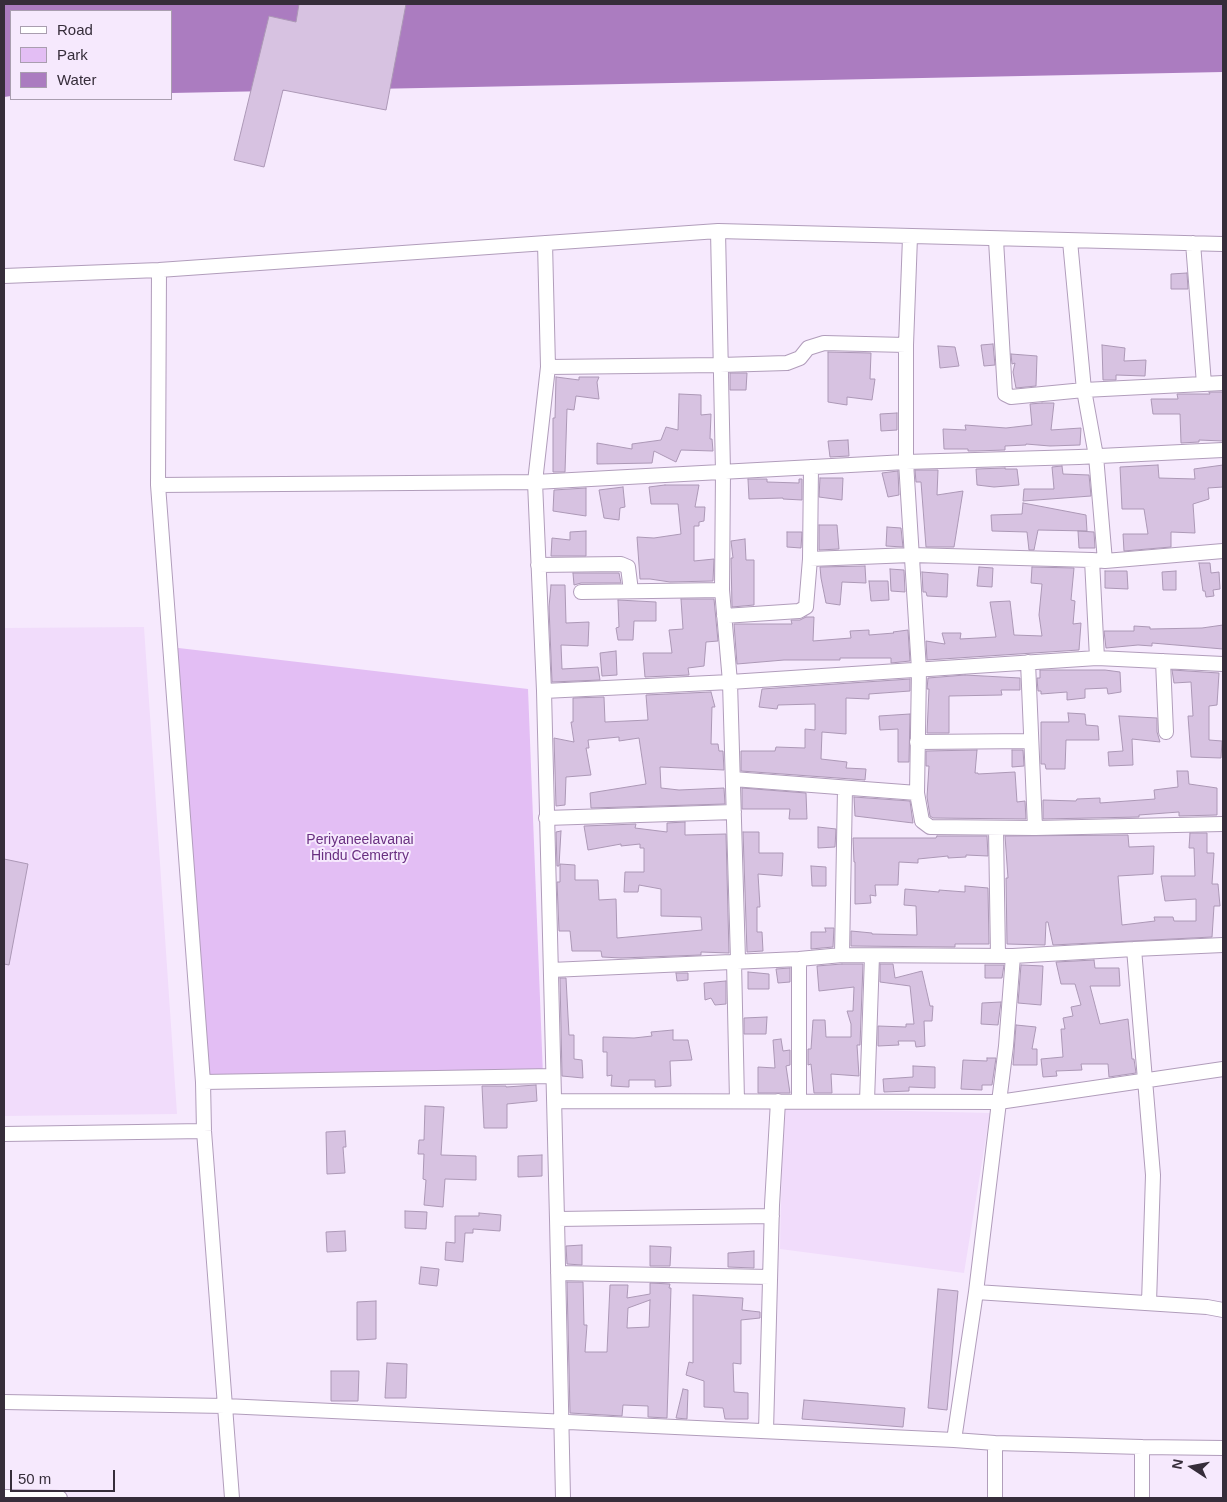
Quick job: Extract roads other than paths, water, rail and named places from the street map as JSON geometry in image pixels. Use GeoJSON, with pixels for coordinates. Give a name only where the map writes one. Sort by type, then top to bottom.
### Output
{"type":"FeatureCollection","features":[{"type":"Feature","properties":{"kind":"street"},"geometry":{"type":"LineString","coordinates":[[718,232],[722,590],[730,682],[734,812],[737,1101]]}},
{"type":"Feature","properties":{"kind":"street"},"geometry":{"type":"LineString","coordinates":[[4,276],[159,270],[718,232],[1070,242],[1223,244]]}},
{"type":"Feature","properties":{"kind":"street"},"geometry":{"type":"LineString","coordinates":[[910,237],[906,345],[906,462],[919,670],[917,793],[922,821],[930,827],[996,829],[1223,824]]}},
{"type":"Feature","properties":{"kind":"street"},"geometry":{"type":"LineString","coordinates":[[996,240],[1005,394],[1011,397],[1084,390],[1223,383]]}},
{"type":"Feature","properties":{"kind":"street"},"geometry":{"type":"LineString","coordinates":[[1070,242],[1084,390],[1096,456],[1099,561],[1097,658]]}},
{"type":"Feature","properties":{"kind":"street"},"geometry":{"type":"LineString","coordinates":[[545,244],[548,367],[535,482],[544,692],[562,1498]]}},
{"type":"Feature","properties":{"kind":"street"},"geometry":{"type":"LineString","coordinates":[[1193,244],[1204,384]]}},
{"type":"Feature","properties":{"kind":"street"},"geometry":{"type":"LineString","coordinates":[[159,270],[158,485],[232,1498]]}},
{"type":"Feature","properties":{"kind":"street"},"geometry":{"type":"LineString","coordinates":[[548,367],[788,363],[800,358],[808,348],[824,343],[906,345]]}},
{"type":"Feature","properties":{"kind":"street"},"geometry":{"type":"LineString","coordinates":[[158,485],[535,482],[906,462],[1223,450]]}},
{"type":"Feature","properties":{"kind":"street"},"geometry":{"type":"LineString","coordinates":[[724,616],[799,611],[806,607],[810,559],[811,467]]}},
{"type":"Feature","properties":{"kind":"street"},"geometry":{"type":"LineString","coordinates":[[810,559],[911,555],[1099,561],[1223,551]]}},
{"type":"Feature","properties":{"kind":"street"},"geometry":{"type":"LineString","coordinates":[[538,565],[621,564],[628,567],[630,591]]}},
{"type":"Feature","properties":{"kind":"street"},"geometry":{"type":"LineString","coordinates":[[581,592],[722,590]]}},
{"type":"Feature","properties":{"kind":"street"},"geometry":{"type":"LineString","coordinates":[[544,692],[1097,658],[1223,664]]}},
{"type":"Feature","properties":{"kind":"street"},"geometry":{"type":"LineString","coordinates":[[1163,661],[1166,732]]}},
{"type":"Feature","properties":{"kind":"street"},"geometry":{"type":"LineString","coordinates":[[1028,662],[1035,828]]}},
{"type":"Feature","properties":{"kind":"street"},"geometry":{"type":"LineString","coordinates":[[917,742],[1032,741]]}},
{"type":"Feature","properties":{"kind":"street"},"geometry":{"type":"LineString","coordinates":[[733,779],[917,793]]}},
{"type":"Feature","properties":{"kind":"street"},"geometry":{"type":"LineString","coordinates":[[842,955],[846,788]]}},
{"type":"Feature","properties":{"kind":"street"},"geometry":{"type":"LineString","coordinates":[[546,818],[734,812]]}},
{"type":"Feature","properties":{"kind":"street"},"geometry":{"type":"LineString","coordinates":[[996,829],[998,956]]}},
{"type":"Feature","properties":{"kind":"street"},"geometry":{"type":"LineString","coordinates":[[551,970],[736,960],[799,959],[842,955],[1013,956],[1223,945]]}},
{"type":"Feature","properties":{"kind":"street"},"geometry":{"type":"LineString","coordinates":[[1134,949],[1153,1175],[1149,1303]]}},
{"type":"Feature","properties":{"kind":"street"},"geometry":{"type":"LineString","coordinates":[[867,1101],[872,956]]}},
{"type":"Feature","properties":{"kind":"street"},"geometry":{"type":"LineString","coordinates":[[954,1440],[976,1292],[1006,1046],[1013,956]]}},
{"type":"Feature","properties":{"kind":"street"},"geometry":{"type":"LineString","coordinates":[[799,959],[799,1101]]}},
{"type":"Feature","properties":{"kind":"street"},"geometry":{"type":"LineString","coordinates":[[554,1101],[999,1102],[1223,1069]]}},
{"type":"Feature","properties":{"kind":"street"},"geometry":{"type":"LineString","coordinates":[[203,1082],[554,1076]]}},
{"type":"Feature","properties":{"kind":"street"},"geometry":{"type":"LineString","coordinates":[[766,1431],[772,1216],[778,1101]]}},
{"type":"Feature","properties":{"kind":"street"},"geometry":{"type":"LineString","coordinates":[[4,1134],[204,1131]]}},
{"type":"Feature","properties":{"kind":"street"},"geometry":{"type":"LineString","coordinates":[[557,1219],[772,1216]]}},
{"type":"Feature","properties":{"kind":"street"},"geometry":{"type":"LineString","coordinates":[[558,1273],[770,1277]]}},
{"type":"Feature","properties":{"kind":"street"},"geometry":{"type":"LineString","coordinates":[[976,1292],[1207,1307],[1223,1310]]}},
{"type":"Feature","properties":{"kind":"street"},"geometry":{"type":"LineString","coordinates":[[4,1402],[225,1406],[996,1443],[1223,1448]]}},
{"type":"Feature","properties":{"kind":"street"},"geometry":{"type":"LineString","coordinates":[[995,1498],[996,1443]]}},
{"type":"Feature","properties":{"kind":"street"},"geometry":{"type":"LineString","coordinates":[[1142,1447],[1142,1498]]}},
{"type":"Feature","properties":{"kind":"street"},"geometry":{"type":"LineString","coordinates":[[4,1497],[60,1498]]}},
{"type":"Feature","properties":{"kind":"water"},"geometry":{"type":"Polygon","coordinates":[[[4,4],[1223,4],[1223,72],[172,93],[172,10],[10,10],[10,96],[4,97],[4,4]]]}},
{"type":"Feature","properties":{"kind":"park label","name":"Periyaneelavanai Hindu Cemertry"},"geometry":{"type":"Point","coordinates":[360,848]}}]}
